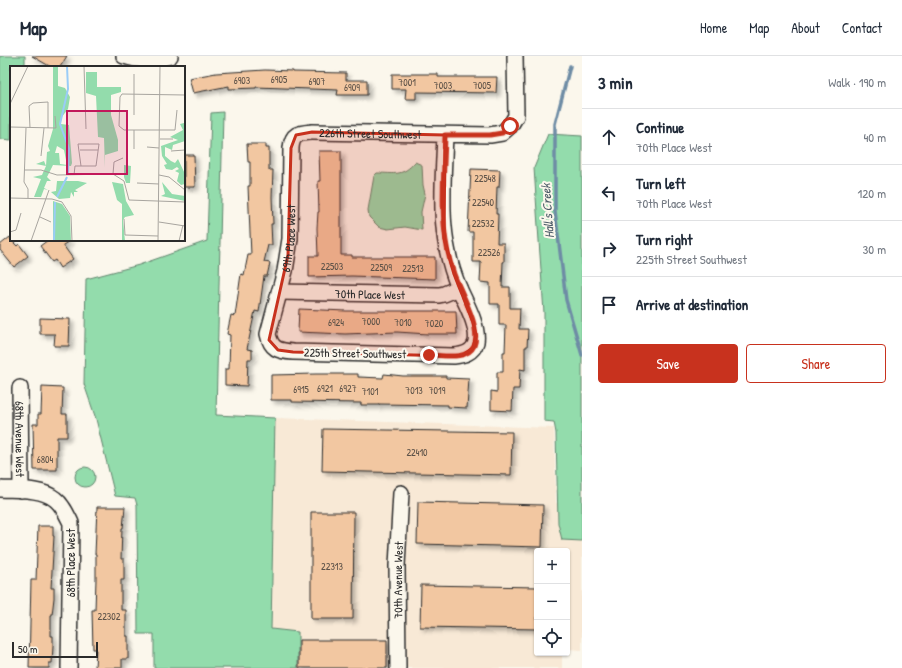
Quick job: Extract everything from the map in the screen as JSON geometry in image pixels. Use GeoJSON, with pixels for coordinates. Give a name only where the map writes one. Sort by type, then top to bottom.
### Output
{"type":"FeatureCollection","features":[{"type":"Feature","properties":{"kind":"street"},"geometry":{"type":"LineString","coordinates":[[127,60],[155,59],[170,56]]}},
{"type":"Feature","properties":{"kind":"street"},"geometry":{"type":"LineString","coordinates":[[459,288],[448,256],[444,238],[445,135],[490,135],[502,133],[510,126],[516,116],[515,56]]}},
{"type":"Feature","properties":{"kind":"street","name":"226th Street Southwest"},"geometry":{"type":"LineString","coordinates":[[296,135],[303,132],[445,135]]}},
{"type":"Feature","properties":{"kind":"street","name":"69th Place West"},"geometry":{"type":"LineString","coordinates":[[270,340],[268,334],[285,271],[290,239],[291,141],[296,135]]}},
{"type":"Feature","properties":{"kind":"street","name":"70th Place West"},"geometry":{"type":"LineString","coordinates":[[279,292],[439,295],[459,288]]}},
{"type":"Feature","properties":{"kind":"street","name":"225th Street Southwest"},"geometry":{"type":"LineString","coordinates":[[270,340],[272,346],[278,350],[293,352],[463,355],[473,348],[476,342],[476,336],[468,305],[459,288]]}},
{"type":"Feature","properties":{"kind":"street","name":"68th Avenue West"},"geometry":{"type":"LineString","coordinates":[[20,388],[21,490]]}},
{"type":"Feature","properties":{"kind":"street","name":"68th Place West"},"geometry":{"type":"LineString","coordinates":[[0,489],[42,492],[55,499],[64,510],[71,523],[70,668]]}},
{"type":"Feature","properties":{"kind":"street","name":"70th Avenue West"},"geometry":{"type":"LineString","coordinates":[[398,668],[397,566],[400,493]]}},
{"type":"Feature","properties":{"kind":"highlighted area"},"geometry":{"type":"Polygon","coordinates":[[[312,132],[445,135],[444,238],[454,274],[473,322],[476,336],[473,348],[463,355],[454,356],[293,352],[278,350],[269,340],[288,255],[291,148],[296,135],[312,132]]]}},
{"type":"Feature","properties":{"kind":"shaded area"},"geometry":{"type":"Polygon","coordinates":[[[275,418],[554,428],[556,503],[582,506],[582,650],[570,649],[570,548],[534,548],[534,656],[562,656],[562,668],[298,668],[298,632],[271,629],[275,418]]]}},
{"type":"Feature","properties":{"kind":"green space"},"geometry":{"type":"Polygon","coordinates":[[[0,56],[25,56],[25,66],[10,66],[10,140],[0,139],[0,56]]]}},
{"type":"Feature","properties":{"kind":"green space"},"geometry":{"type":"Polygon","coordinates":[[[223,112],[216,415],[275,418],[271,629],[298,632],[298,668],[154,668],[154,634],[138,634],[137,505],[135,498],[115,496],[96,419],[84,384],[86,279],[139,265],[207,241],[211,113],[223,112]]]}},
{"type":"Feature","properties":{"kind":"green space"},"geometry":{"type":"Polygon","coordinates":[[[548,134],[582,136],[582,541],[562,540],[558,523],[556,433],[554,422],[544,421],[544,313],[534,168],[548,134]]]}},
{"type":"Feature","properties":{"kind":"green space"},"geometry":{"type":"Polygon","coordinates":[[[415,162],[422,165],[425,194],[421,212],[422,230],[405,227],[388,229],[379,227],[369,217],[368,210],[374,176],[377,173],[402,172],[415,162]]]}},
{"type":"Feature","properties":{"kind":"green space"},"geometry":{"type":"Polygon","coordinates":[[[81,467],[89,467],[95,473],[95,481],[89,487],[81,487],[75,481],[75,473],[81,467]]]}},
{"type":"Feature","properties":{"kind":"building"},"geometry":{"type":"Polygon","coordinates":[[[32,56],[67,56],[61,66],[49,66],[32,56]]]}},
{"type":"Feature","properties":{"kind":"building"},"geometry":{"type":"Polygon","coordinates":[[[265,70],[346,73],[346,80],[367,80],[367,95],[337,95],[338,90],[256,87],[229,89],[229,86],[193,93],[189,78],[216,73],[265,70]]]}},
{"type":"Feature","properties":{"kind":"building"},"geometry":{"type":"Polygon","coordinates":[[[392,74],[438,74],[438,77],[497,77],[496,93],[416,92],[416,99],[405,99],[406,89],[392,89],[392,74]]]}},
{"type":"Feature","properties":{"kind":"building"},"geometry":{"type":"Polygon","coordinates":[[[247,144],[266,144],[266,148],[269,148],[269,170],[273,170],[273,224],[271,224],[272,245],[268,245],[264,262],[270,263],[267,276],[264,276],[259,312],[255,311],[247,349],[252,350],[252,359],[248,359],[247,386],[225,385],[225,369],[229,369],[230,335],[227,334],[231,315],[235,316],[241,274],[244,275],[248,255],[251,255],[248,186],[250,186],[250,162],[248,162],[247,144]]]}},
{"type":"Feature","properties":{"kind":"building"},"geometry":{"type":"Polygon","coordinates":[[[319,151],[341,151],[341,255],[352,255],[352,257],[435,257],[435,279],[352,276],[309,277],[309,256],[318,256],[318,181],[320,181],[319,151]]]}},
{"type":"Feature","properties":{"kind":"building"},"geometry":{"type":"Polygon","coordinates":[[[185,155],[194,155],[195,187],[185,187],[185,155]]]}},
{"type":"Feature","properties":{"kind":"building"},"geometry":{"type":"Polygon","coordinates":[[[471,169],[500,170],[499,187],[497,187],[496,214],[498,214],[497,243],[504,243],[502,287],[510,287],[510,308],[520,308],[519,329],[528,329],[527,347],[525,347],[525,370],[520,369],[519,389],[513,389],[512,411],[491,410],[491,391],[497,392],[497,372],[503,372],[503,352],[505,352],[506,325],[499,325],[499,304],[490,304],[490,283],[480,282],[481,262],[473,262],[473,232],[468,232],[471,169]]]}},
{"type":"Feature","properties":{"kind":"building"},"geometry":{"type":"Polygon","coordinates":[[[10,237],[10,241],[17,246],[19,244],[28,256],[14,267],[0,250],[0,245],[10,237]]]}},
{"type":"Feature","properties":{"kind":"building"},"geometry":{"type":"Polygon","coordinates":[[[47,241],[69,241],[63,245],[73,259],[60,268],[55,260],[52,262],[40,246],[47,241]]]}},
{"type":"Feature","properties":{"kind":"building"},"geometry":{"type":"Polygon","coordinates":[[[299,309],[346,311],[456,311],[457,334],[397,332],[345,334],[298,332],[299,309]]]}},
{"type":"Feature","properties":{"kind":"building"},"geometry":{"type":"Polygon","coordinates":[[[40,318],[70,319],[69,346],[54,346],[55,334],[40,334],[40,318]]]}},
{"type":"Feature","properties":{"kind":"building"},"geometry":{"type":"Polygon","coordinates":[[[358,374],[358,377],[383,378],[384,374],[403,376],[446,376],[446,378],[469,379],[467,408],[448,407],[448,405],[361,405],[361,403],[292,402],[292,400],[271,400],[271,375],[358,374]]]}},
{"type":"Feature","properties":{"kind":"building"},"geometry":{"type":"Polygon","coordinates":[[[42,387],[63,388],[62,414],[67,414],[67,437],[57,437],[57,470],[34,470],[33,424],[38,424],[38,414],[41,414],[42,387]]]}},
{"type":"Feature","properties":{"kind":"building"},"geometry":{"type":"Polygon","coordinates":[[[323,429],[512,432],[511,475],[322,471],[323,429]]]}},
{"type":"Feature","properties":{"kind":"building"},"geometry":{"type":"Polygon","coordinates":[[[418,502],[543,505],[542,547],[417,544],[418,502]]]}},
{"type":"Feature","properties":{"kind":"building"},"geometry":{"type":"Polygon","coordinates":[[[97,507],[125,507],[122,528],[121,559],[124,559],[124,580],[121,580],[121,610],[126,610],[128,659],[122,659],[122,668],[95,668],[96,649],[93,649],[92,610],[95,610],[97,507]]]}},
{"type":"Feature","properties":{"kind":"building"},"geometry":{"type":"Polygon","coordinates":[[[311,512],[354,512],[353,619],[311,619],[311,512]]]}},
{"type":"Feature","properties":{"kind":"building"},"geometry":{"type":"Polygon","coordinates":[[[38,526],[53,526],[54,536],[51,588],[54,588],[51,615],[51,636],[53,636],[53,646],[52,663],[49,663],[49,668],[29,668],[31,580],[36,580],[38,526]]]}},
{"type":"Feature","properties":{"kind":"building"},"geometry":{"type":"Polygon","coordinates":[[[421,585],[534,587],[534,629],[420,627],[421,585]]]}},
{"type":"Feature","properties":{"kind":"building"},"geometry":{"type":"Polygon","coordinates":[[[299,640],[387,640],[387,668],[299,668],[299,640]]]}},
{"type":"Feature","properties":{"kind":"waterway","name":"Hall's Creek"},"geometry":{"type":"LineString","coordinates":[[570,66],[555,124],[555,211],[566,300],[582,355]]}},
{"type":"Feature","properties":{"kind":"route"},"geometry":{"type":"LineString","coordinates":[[429,355],[463,355],[473,348],[476,342],[473,322],[468,305],[459,288],[448,256],[444,238],[445,135],[490,135],[502,133],[510,126]]}}]}
